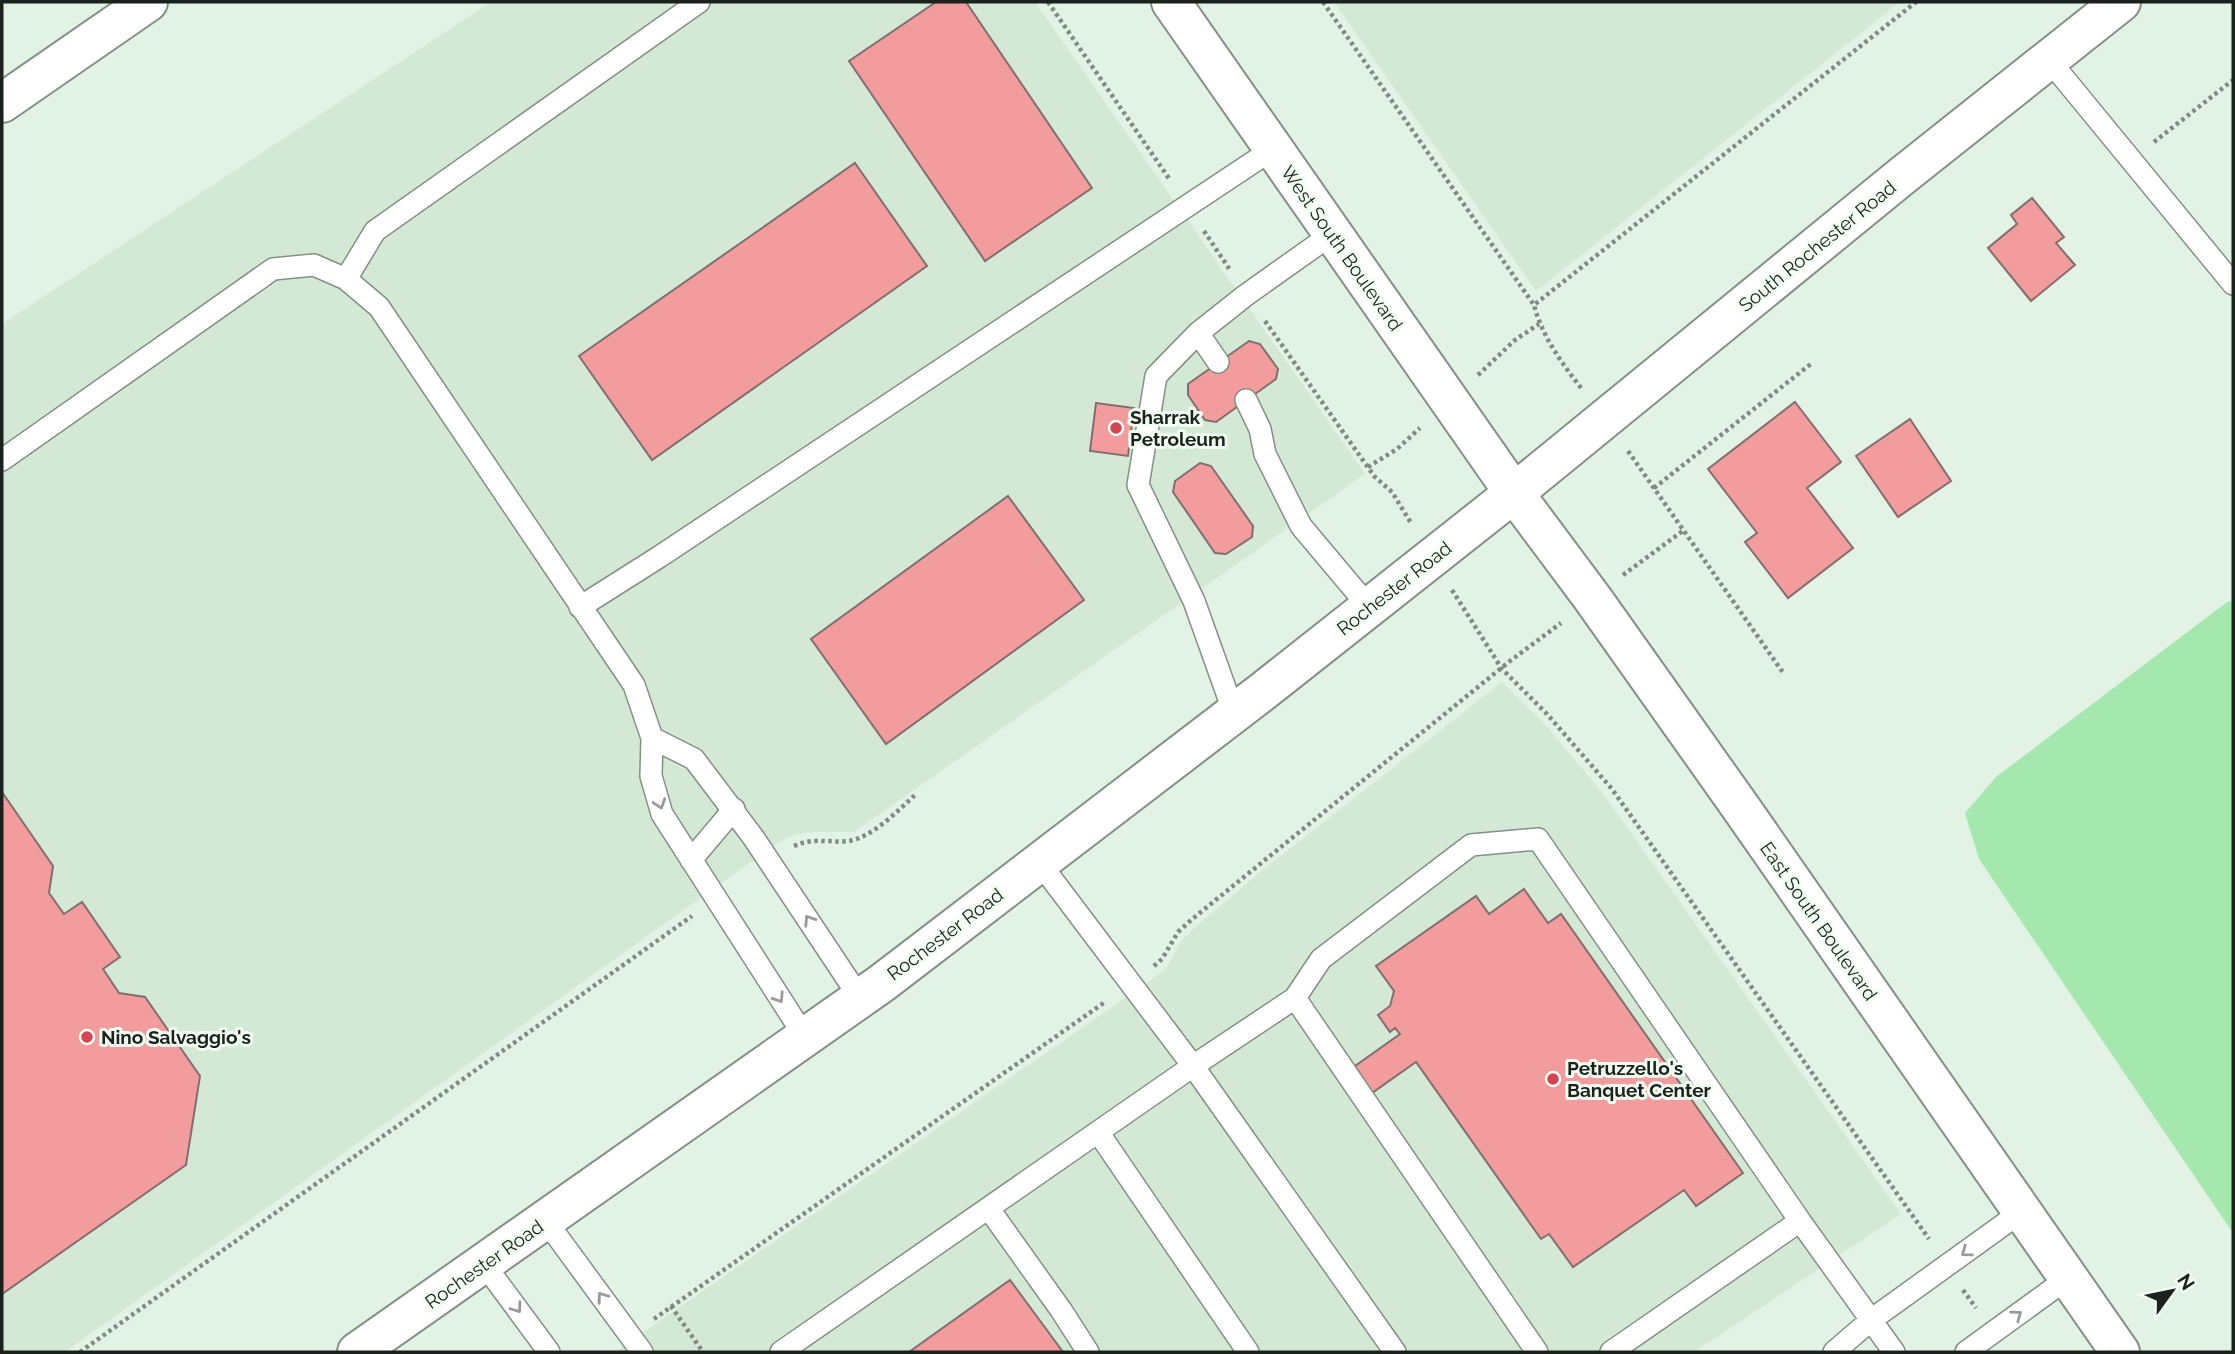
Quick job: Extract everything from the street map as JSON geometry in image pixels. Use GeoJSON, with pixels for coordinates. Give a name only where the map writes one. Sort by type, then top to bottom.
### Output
{"type":"FeatureCollection","features":[{"type":"Feature","properties":{"kind":"main road"},"geometry":{"type":"LineString","coordinates":[[2,103],[148,2]]}},
{"type":"Feature","properties":{"kind":"main road","name":"West South Boulevard"},"geometry":{"type":"LineString","coordinates":[[1171,2],[1514,493]]}},
{"type":"Feature","properties":{"kind":"main road","name":"South Rochester Road"},"geometry":{"type":"LineString","coordinates":[[1514,493],[1902,176],[2049,60],[2114,4]]}},
{"type":"Feature","properties":{"kind":"main road","name":"Rochester Road"},"geometry":{"type":"LineString","coordinates":[[357,1352],[860,998],[1234,713],[1514,493]]}},
{"type":"Feature","properties":{"kind":"main road","name":"East South Boulevard"},"geometry":{"type":"LineString","coordinates":[[1514,493],[1732,794],[2120,1352]]}},
{"type":"Feature","properties":{"kind":"lane"},"geometry":{"type":"LineString","coordinates":[[346,279],[375,231],[699,2]]}},
{"type":"Feature","properties":{"kind":"lane"},"geometry":{"type":"LineString","coordinates":[[2049,60],[2233,284]]}},
{"type":"Feature","properties":{"kind":"lane"},"geometry":{"type":"LineString","coordinates":[[580,607],[1273,149]]}},
{"type":"Feature","properties":{"kind":"lane"},"geometry":{"type":"LineString","coordinates":[[1234,713],[1194,601],[1138,485],[1156,376],[1198,333],[1332,234]]}},
{"type":"Feature","properties":{"kind":"lane"},"geometry":{"type":"LineString","coordinates":[[2,460],[273,268],[314,265],[346,279],[379,307],[634,685],[652,738],[651,776],[662,814],[805,1037]]}},
{"type":"Feature","properties":{"kind":"lane"},"geometry":{"type":"LineString","coordinates":[[1198,333],[1219,362]]}},
{"type":"Feature","properties":{"kind":"lane"},"geometry":{"type":"LineString","coordinates":[[1246,400],[1259,429],[1265,454],[1301,526],[1369,607]]}},
{"type":"Feature","properties":{"kind":"lane"},"geometry":{"type":"LineString","coordinates":[[652,738],[694,759],[734,809],[860,998]]}},
{"type":"Feature","properties":{"kind":"lane"},"geometry":{"type":"LineString","coordinates":[[691,860],[734,809]]}},
{"type":"Feature","properties":{"kind":"lane"},"geometry":{"type":"LineString","coordinates":[[781,1352],[1295,998],[1321,959],[1471,845],[1538,839],[1800,1221],[1894,1352]]}},
{"type":"Feature","properties":{"kind":"lane"},"geometry":{"type":"LineString","coordinates":[[1039,862],[1193,1066],[1395,1352]]}},
{"type":"Feature","properties":{"kind":"lane"},"geometry":{"type":"LineString","coordinates":[[1295,998],[1537,1352]]}},
{"type":"Feature","properties":{"kind":"lane"},"geometry":{"type":"LineString","coordinates":[[1098,1132],[1248,1352]]}},
{"type":"Feature","properties":{"kind":"lane"},"geometry":{"type":"LineString","coordinates":[[989,1209],[1088,1352]]}},
{"type":"Feature","properties":{"kind":"lane"},"geometry":{"type":"LineString","coordinates":[[1834,1352],[1871,1320],[2021,1212]]}},
{"type":"Feature","properties":{"kind":"lane"},"geometry":{"type":"LineString","coordinates":[[546,1221],[642,1352]]}},
{"type":"Feature","properties":{"kind":"lane"},"geometry":{"type":"LineString","coordinates":[[1611,1352],[1800,1221]]}},
{"type":"Feature","properties":{"kind":"lane"},"geometry":{"type":"LineString","coordinates":[[484,1264],[549,1352]]}},
{"type":"Feature","properties":{"kind":"lane"},"geometry":{"type":"LineString","coordinates":[[1966,1352],[2067,1278]]}},
{"type":"Feature","properties":{"kind":"path"},"geometry":{"type":"LineString","coordinates":[[1048,2],[1246,295],[1374,476],[1392,492]]}},
{"type":"Feature","properties":{"kind":"path"},"geometry":{"type":"LineString","coordinates":[[1323,2],[1534,305],[1539,324],[1561,362]]}},
{"type":"Feature","properties":{"kind":"path"},"geometry":{"type":"LineString","coordinates":[[1534,305],[1916,2]]}},
{"type":"Feature","properties":{"kind":"path"},"geometry":{"type":"LineString","coordinates":[[2153,143],[2233,80]]}},
{"type":"Feature","properties":{"kind":"path"},"geometry":{"type":"LineString","coordinates":[[1501,354],[1515,340],[1539,324]]}},
{"type":"Feature","properties":{"kind":"path"},"geometry":{"type":"LineString","coordinates":[[1654,488],[1812,363]]}},
{"type":"Feature","properties":{"kind":"path"},"geometry":{"type":"LineString","coordinates":[[1368,467],[1398,449]]}},
{"type":"Feature","properties":{"kind":"path"},"geometry":{"type":"LineString","coordinates":[[1641,468],[1784,674]]}},
{"type":"Feature","properties":{"kind":"path"},"geometry":{"type":"LineString","coordinates":[[1636,565],[1684,530]]}},
{"type":"Feature","properties":{"kind":"path"},"geometry":{"type":"LineString","coordinates":[[1476,630],[1502,670],[1547,714],[1612,789],[1931,1242]]}},
{"type":"Feature","properties":{"kind":"path"},"geometry":{"type":"LineString","coordinates":[[1150,971],[1162,959],[1178,932],[1191,920],[1534,643]]}},
{"type":"Feature","properties":{"kind":"path"},"geometry":{"type":"LineString","coordinates":[[786,850],[817,840],[849,841],[863,836],[894,815],[915,795]]}},
{"type":"Feature","properties":{"kind":"path"},"geometry":{"type":"LineString","coordinates":[[80,1352],[699,912]]}},
{"type":"Feature","properties":{"kind":"path"},"geometry":{"type":"LineString","coordinates":[[645,1325],[1113,997]]}},
{"type":"Feature","properties":{"kind":"path"},"geometry":{"type":"LineString","coordinates":[[1958,1283],[1981,1315]]}},
{"type":"Feature","properties":{"kind":"path"},"geometry":{"type":"LineString","coordinates":[[671,1306],[703,1352]]}},
{"type":"Feature","properties":{"kind":"shaded area"},"geometry":{"type":"Polygon","coordinates":[[[491,2],[1035,2],[1365,474],[854,832],[796,834],[780,841],[65,1352],[2,1352],[2,324],[491,2]]]}},
{"type":"Feature","properties":{"kind":"shaded area"},"geometry":{"type":"Polygon","coordinates":[[[1334,2],[1900,2],[1536,291],[1334,2]]]}},
{"type":"Feature","properties":{"kind":"shaded area"},"geometry":{"type":"Polygon","coordinates":[[[2233,601],[2233,1233],[1979,859],[1965,813],[1996,777],[2227,602],[2233,601]]]}},
{"type":"Feature","properties":{"kind":"shaded area"},"geometry":{"type":"Polygon","coordinates":[[[1502,682],[1541,720],[1602,792],[1901,1214],[1694,1352],[615,1352],[1154,978],[1167,967],[1182,940],[1260,872],[1502,682]]]}},
{"type":"Feature","properties":{"kind":"building"},"geometry":{"type":"Polygon","coordinates":[[[936,2],[966,2],[1092,188],[985,261],[849,61],[936,2]]]}},
{"type":"Feature","properties":{"kind":"building"},"geometry":{"type":"Polygon","coordinates":[[[855,163],[927,266],[652,460],[579,356],[855,163]]]}},
{"type":"Feature","properties":{"kind":"building"},"geometry":{"type":"Polygon","coordinates":[[[2032,198],[2064,237],[2056,243],[2075,265],[2031,301],[1988,248],[2017,224],[2011,215],[2032,198]]]}},
{"type":"Feature","properties":{"kind":"building"},"geometry":{"type":"Polygon","coordinates":[[[1249,341],[1260,344],[1278,369],[1276,379],[1216,422],[1205,420],[1188,395],[1188,384],[1249,341]]]}},
{"type":"Feature","properties":{"kind":"building"},"geometry":{"type":"Polygon","coordinates":[[[1795,402],[1841,462],[1807,488],[1853,548],[1788,598],[1745,542],[1757,533],[1708,469],[1795,402]]]}},
{"type":"Feature","properties":{"kind":"building"},"geometry":{"type":"Polygon","coordinates":[[[1096,403],[1134,408],[1128,456],[1090,451],[1096,403]]]}},
{"type":"Feature","properties":{"kind":"building"},"geometry":{"type":"Polygon","coordinates":[[[1910,419],[1951,481],[1898,517],[1856,456],[1910,419]]]}},
{"type":"Feature","properties":{"kind":"building"},"geometry":{"type":"Polygon","coordinates":[[[1200,463],[1211,466],[1253,526],[1252,537],[1226,554],[1215,553],[1173,492],[1175,481],[1200,463]]]}},
{"type":"Feature","properties":{"kind":"building"},"geometry":{"type":"Polygon","coordinates":[[[1008,496],[1084,600],[886,744],[811,639],[1008,496]]]}},
{"type":"Feature","properties":{"kind":"building","name":"Nino Salvaggio's"},"geometry":{"type":"Polygon","coordinates":[[[2,792],[53,866],[49,893],[64,914],[82,902],[120,957],[103,969],[119,993],[145,997],[200,1076],[186,1165],[2,1294],[2,792]]]}},
{"type":"Feature","properties":{"kind":"building","name":"Petruzzello's Banquet Center"},"geometry":{"type":"Polygon","coordinates":[[[1524,889],[1548,923],[1561,914],[1743,1173],[1696,1206],[1684,1190],[1573,1267],[1549,1234],[1541,1239],[1416,1062],[1372,1093],[1355,1066],[1400,1034],[1395,1028],[1390,1032],[1378,1015],[1390,1006],[1394,991],[1376,966],[1476,896],[1489,914],[1524,889]]]}},
{"type":"Feature","properties":{"kind":"building"},"geometry":{"type":"Polygon","coordinates":[[[1010,1280],[1063,1352],[909,1352],[1010,1280]]]}},
{"type":"Feature","properties":{"kind":"place","name":"Sharrak Petroleum"},"geometry":{"type":"Point","coordinates":[1116,428]}},
{"type":"Feature","properties":{"kind":"place","name":"Nino Salvaggio's"},"geometry":{"type":"Point","coordinates":[87,1037]}},
{"type":"Feature","properties":{"kind":"place","name":"Petruzzello's Banquet Center"},"geometry":{"type":"Point","coordinates":[1553,1079]}}]}
